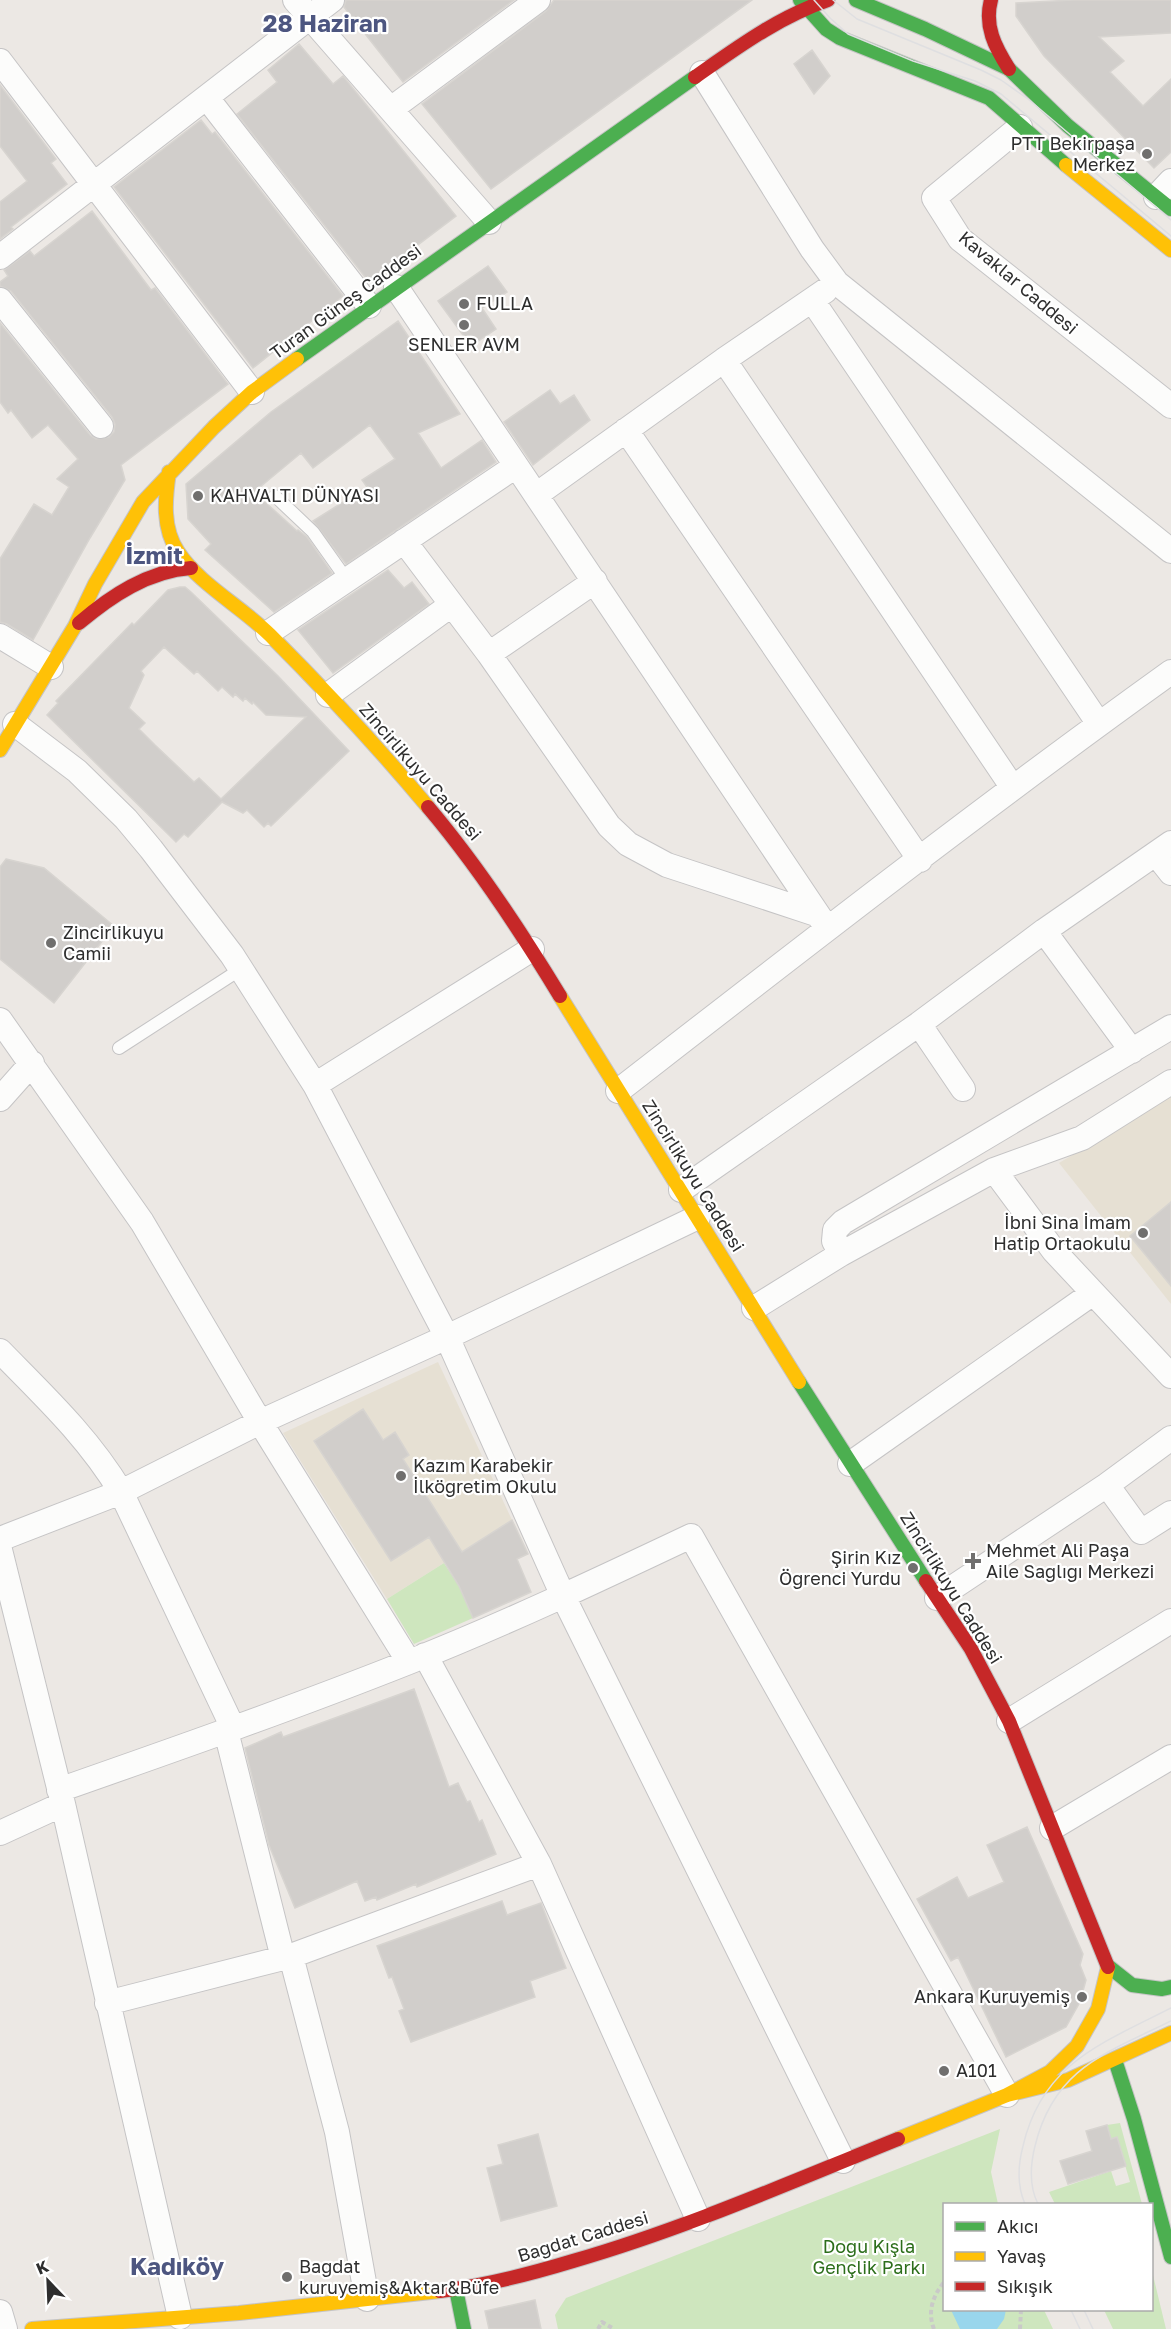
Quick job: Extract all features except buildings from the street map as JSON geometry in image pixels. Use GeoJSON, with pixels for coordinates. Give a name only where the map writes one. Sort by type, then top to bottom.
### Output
{"type":"FeatureCollection","features":[{"type":"Feature","properties":{"kind":"main road","name":"Turan Güneş Caddesi"},"geometry":{"type":"LineString","coordinates":[[0,750],[75,626],[95,584],[143,502],[169,472],[252,392],[369,306],[762,30],[803,4],[828,0]]}},
{"type":"Feature","properties":{"kind":"main road"},"geometry":{"type":"LineString","coordinates":[[856,0],[925,29],[1003,78],[1166,196]]}},
{"type":"Feature","properties":{"kind":"main road"},"geometry":{"type":"LineString","coordinates":[[989,98],[1003,78],[989,28],[987,9],[991,0]]}},
{"type":"Feature","properties":{"kind":"main road"},"geometry":{"type":"LineString","coordinates":[[803,4],[826,28],[840,38],[989,98],[1020,127],[1171,250]]}},
{"type":"Feature","properties":{"kind":"main road","name":"Zincirlikuyu Caddesi"},"geometry":{"type":"LineString","coordinates":[[169,472],[165,498],[167,528],[178,552],[190,568],[268,633],[385,755],[459,844],[532,949],[850,1464],[971,1649],[1009,1721],[1108,1966],[1132,1985],[1162,1989],[1171,1987]]}},
{"type":"Feature","properties":{"kind":"main road"},"geometry":{"type":"LineString","coordinates":[[75,626],[95,608],[140,582],[178,567],[190,568]]}},
{"type":"Feature","properties":{"kind":"main road"},"geometry":{"type":"LineString","coordinates":[[1007,2095],[1050,2072],[1077,2046],[1098,2009],[1108,1966]]}},
{"type":"Feature","properties":{"kind":"main road","name":"Bağdat Caddesi"},"geometry":{"type":"LineString","coordinates":[[32,2329],[180,2317],[241,2321],[368,2299],[456,2289],[536,2272],[615,2249],[698,2219],[1007,2095],[1068,2080],[1171,2033]]}},
{"type":"Feature","properties":{"kind":"main road"},"geometry":{"type":"LineString","coordinates":[[1115,2060],[1134,2119],[1171,2257]]}},
{"type":"Feature","properties":{"kind":"main road"},"geometry":{"type":"LineString","coordinates":[[456,2289],[464,2329]]}},
{"type":"Feature","properties":{"kind":"street"},"geometry":{"type":"LineString","coordinates":[[0,257],[207,98],[302,9],[332,0]]}},
{"type":"Feature","properties":{"kind":"street"},"geometry":{"type":"LineString","coordinates":[[391,109],[538,0]]}},
{"type":"Feature","properties":{"kind":"street"},"geometry":{"type":"LineString","coordinates":[[302,9],[489,222]]}},
{"type":"Feature","properties":{"kind":"street"},"geometry":{"type":"LineString","coordinates":[[0,61],[252,392]]}},
{"type":"Feature","properties":{"kind":"street"},"geometry":{"type":"LineString","coordinates":[[702,73],[812,249],[837,283],[1171,551]]}},
{"type":"Feature","properties":{"kind":"street"},"geometry":{"type":"LineString","coordinates":[[207,98],[369,306]]}},
{"type":"Feature","properties":{"kind":"street","name":"Kavaklar Caddesi"},"geometry":{"type":"LineString","coordinates":[[1020,127],[933,198],[960,239],[1171,406]]}},
{"type":"Feature","properties":{"kind":"street"},"geometry":{"type":"LineString","coordinates":[[536,495],[724,360],[837,283]]}},
{"type":"Feature","properties":{"kind":"street"},"geometry":{"type":"LineString","coordinates":[[396,287],[822,921]]}},
{"type":"Feature","properties":{"kind":"street"},"geometry":{"type":"LineString","coordinates":[[0,300],[101,426]]}},
{"type":"Feature","properties":{"kind":"street"},"geometry":{"type":"LineString","coordinates":[[812,300],[1099,724]]}},
{"type":"Feature","properties":{"kind":"street"},"geometry":{"type":"LineString","coordinates":[[724,360],[1013,788]]}},
{"type":"Feature","properties":{"kind":"street"},"geometry":{"type":"LineString","coordinates":[[626,430],[920,860]]}},
{"type":"Feature","properties":{"kind":"street"},"geometry":{"type":"LineString","coordinates":[[268,633],[516,466]]}},
{"type":"Feature","properties":{"kind":"street"},"geometry":{"type":"LineString","coordinates":[[404,541],[489,654],[609,826],[628,844],[666,865],[822,921]]}},
{"type":"Feature","properties":{"kind":"street"},"geometry":{"type":"LineString","coordinates":[[489,654],[595,581]]}},
{"type":"Feature","properties":{"kind":"street"},"geometry":{"type":"LineString","coordinates":[[328,695],[451,605]]}},
{"type":"Feature","properties":{"kind":"street"},"geometry":{"type":"LineString","coordinates":[[0,636],[51,667]]}},
{"type":"Feature","properties":{"kind":"street"},"geometry":{"type":"LineString","coordinates":[[618,1091],[822,921],[920,860],[1013,788],[1171,672]]}},
{"type":"Feature","properties":{"kind":"street"},"geometry":{"type":"LineString","coordinates":[[15,724],[77,771],[126,819],[197,907],[241,969],[315,1085],[447,1337],[563,1596],[843,2161]]}},
{"type":"Feature","properties":{"kind":"street"},"geometry":{"type":"LineString","coordinates":[[681,1190],[919,1024],[1044,931],[1164,848],[1171,873]]}},
{"type":"Feature","properties":{"kind":"street"},"geometry":{"type":"LineString","coordinates":[[1044,931],[1132,1051]]}},
{"type":"Feature","properties":{"kind":"street"},"geometry":{"type":"LineString","coordinates":[[315,1085],[532,949]]}},
{"type":"Feature","properties":{"kind":"street"},"geometry":{"type":"LineString","coordinates":[[0,1020],[142,1222],[260,1422],[417,1658],[539,1864],[698,2219]]}},
{"type":"Feature","properties":{"kind":"street"},"geometry":{"type":"LineString","coordinates":[[919,1024],[963,1089]]}},
{"type":"Feature","properties":{"kind":"street"},"geometry":{"type":"LineString","coordinates":[[841,1254],[834,1241],[835,1230],[843,1222],[1171,1027]]}},
{"type":"Feature","properties":{"kind":"street"},"geometry":{"type":"LineString","coordinates":[[0,1099],[32,1063]]}},
{"type":"Feature","properties":{"kind":"street"},"geometry":{"type":"LineString","coordinates":[[754,1308],[841,1254],[994,1170],[1082,1138],[1171,1082]]}},
{"type":"Feature","properties":{"kind":"street"},"geometry":{"type":"LineString","coordinates":[[994,1170],[1054,1251],[1171,1376]]}},
{"type":"Feature","properties":{"kind":"street"},"geometry":{"type":"LineString","coordinates":[[0,1539],[121,1492],[260,1422],[447,1337],[698,1217]]}},
{"type":"Feature","properties":{"kind":"street"},"geometry":{"type":"LineString","coordinates":[[850,1464],[1093,1293]]}},
{"type":"Feature","properties":{"kind":"street"},"geometry":{"type":"LineString","coordinates":[[0,1351],[78,1430],[121,1492],[230,1730],[287,1957],[337,2132],[368,2299]]}},
{"type":"Feature","properties":{"kind":"street"},"geometry":{"type":"LineString","coordinates":[[937,1598],[1107,1485],[1171,1437]]}},
{"type":"Feature","properties":{"kind":"street"},"geometry":{"type":"LineString","coordinates":[[1107,1485],[1141,1532],[1171,1513]]}},
{"type":"Feature","properties":{"kind":"street"},"geometry":{"type":"LineString","coordinates":[[0,1833],[61,1797],[417,1658],[563,1596],[691,1536],[1007,2095]]}},
{"type":"Feature","properties":{"kind":"street"},"geometry":{"type":"LineString","coordinates":[[0,1550],[61,1797],[180,2317]]}},
{"type":"Feature","properties":{"kind":"street"},"geometry":{"type":"LineString","coordinates":[[1009,1721],[1171,1621]]}},
{"type":"Feature","properties":{"kind":"street"},"geometry":{"type":"LineString","coordinates":[[1052,1828],[1171,1757]]}},
{"type":"Feature","properties":{"kind":"street"},"geometry":{"type":"LineString","coordinates":[[107,2004],[287,1957],[539,1864]]}},
{"type":"Feature","properties":{"kind":"street"},"geometry":{"type":"LineString","coordinates":[[0,2312],[5,2329]]}},
{"type":"Feature","properties":{"kind":"lane"},"geometry":{"type":"LineString","coordinates":[[275,496],[313,532],[347,580]]}},
{"type":"Feature","properties":{"kind":"lane"},"geometry":{"type":"LineString","coordinates":[[119,1048],[241,969]]}},
{"type":"Feature","properties":{"kind":"path"},"geometry":{"type":"LineString","coordinates":[[934,2329],[930,2307],[936,2292],[943,2284]]}},
{"type":"Feature","properties":{"kind":"path"},"geometry":{"type":"LineString","coordinates":[[1020,2329],[1021,2311]]}},
{"type":"Feature","properties":{"kind":"path"},"geometry":{"type":"LineString","coordinates":[[598,2329],[602,2322],[614,2329]]}},
{"type":"Feature","properties":{"kind":"shaded area","name":"İbni Sina İmam Hatip Ortaokulu"},"geometry":{"type":"Polygon","coordinates":[[[1171,1096],[1171,1304],[1059,1163],[1171,1096]]]}},
{"type":"Feature","properties":{"kind":"shaded area","name":"Kazım Karabekir İlköğretim Okulu"},"geometry":{"type":"Polygon","coordinates":[[[438,1362],[512,1520],[387,1599],[283,1433],[438,1362]]]}},
{"type":"Feature","properties":{"kind":"green space"},"geometry":{"type":"Polygon","coordinates":[[[444,1563],[459,1586],[473,1618],[414,1644],[387,1599],[444,1563]]]}},
{"type":"Feature","properties":{"kind":"green space"},"geometry":{"type":"Polygon","coordinates":[[[1120,2123],[1142,2203],[1054,2203],[1049,2192],[1111,2171],[1116,2186],[1130,2182],[1117,2138],[1111,2139],[1107,2125],[1120,2123]]]}},
{"type":"Feature","properties":{"kind":"green space","name":"Doğu Kışla Gençlik Parkı"},"geometry":{"type":"Polygon","coordinates":[[[1000,2129],[991,2172],[998,2203],[943,2203],[943,2311],[1044,2311],[1053,2329],[558,2329],[555,2315],[566,2298],[1000,2129]]]}},
{"type":"Feature","properties":{"kind":"green space"},"geometry":{"type":"Polygon","coordinates":[[[1153,2275],[1166,2329],[1113,2329],[1104,2311],[1153,2311],[1153,2275]]]}},
{"type":"Feature","properties":{"kind":"water"},"geometry":{"type":"Polygon","coordinates":[[[951,2311],[1006,2311],[1004,2319],[997,2329],[960,2329],[951,2311]]]}},
{"type":"Feature","properties":{"kind":"tram line"},"geometry":{"type":"LineString","coordinates":[[814,0],[848,34],[913,61],[975,81],[1001,94],[1171,236]]}},
{"type":"Feature","properties":{"kind":"tram line"},"geometry":{"type":"LineString","coordinates":[[833,0],[857,19],[1001,80],[1028,99],[1171,220]]}},
{"type":"Feature","properties":{"kind":"tram line"},"geometry":{"type":"LineString","coordinates":[[1025,2203],[1020,2183],[1021,2153],[1032,2118],[1045,2094],[1060,2075],[1099,2045],[1171,2008]]}},
{"type":"Feature","properties":{"kind":"tram line"},"geometry":{"type":"LineString","coordinates":[[1038,2203],[1031,2176],[1032,2161],[1044,2120],[1055,2098],[1069,2081],[1104,2054],[1171,2021]]}},
{"type":"Feature","properties":{"kind":"tram line"},"geometry":{"type":"LineString","coordinates":[[1071,2311],[1080,2329]]}},
{"type":"Feature","properties":{"kind":"tram line"},"geometry":{"type":"LineString","coordinates":[[1084,2311],[1093,2329]]}},
{"type":"Feature","properties":{"kind":"traffic: fast"},"geometry":{"type":"LineString","coordinates":[[800,0],[826,29],[840,38],[989,98],[1066,165]]}},
{"type":"Feature","properties":{"kind":"traffic: fast"},"geometry":{"type":"LineString","coordinates":[[856,0],[925,29],[1009,69],[1068,126],[1171,209]]}},
{"type":"Feature","properties":{"kind":"traffic: fast"},"geometry":{"type":"LineString","coordinates":[[297,359],[695,77]]}},
{"type":"Feature","properties":{"kind":"traffic: fast"},"geometry":{"type":"LineString","coordinates":[[799,1382],[926,1581]]}},
{"type":"Feature","properties":{"kind":"traffic: fast"},"geometry":{"type":"LineString","coordinates":[[1108,1966],[1132,1985],[1162,1989],[1171,1987]]}},
{"type":"Feature","properties":{"kind":"traffic: fast"},"geometry":{"type":"LineString","coordinates":[[1115,2060],[1134,2119],[1171,2257]]}},
{"type":"Feature","properties":{"kind":"traffic: fast"},"geometry":{"type":"LineString","coordinates":[[456,2289],[464,2329]]}},
{"type":"Feature","properties":{"kind":"traffic: slow"},"geometry":{"type":"LineString","coordinates":[[1066,165],[1171,250]]}},
{"type":"Feature","properties":{"kind":"traffic: slow"},"geometry":{"type":"LineString","coordinates":[[0,750],[75,626],[95,584],[143,502],[214,427],[252,392],[297,359]]}},
{"type":"Feature","properties":{"kind":"traffic: slow"},"geometry":{"type":"LineString","coordinates":[[169,472],[167,523],[178,552],[209,585],[270,635],[351,719],[428,807]]}},
{"type":"Feature","properties":{"kind":"traffic: slow"},"geometry":{"type":"LineString","coordinates":[[560,996],[799,1382]]}},
{"type":"Feature","properties":{"kind":"traffic: slow"},"geometry":{"type":"LineString","coordinates":[[1007,2095],[1050,2072],[1077,2046],[1098,2009],[1108,1967]]}},
{"type":"Feature","properties":{"kind":"traffic: slow"},"geometry":{"type":"LineString","coordinates":[[898,2139],[1007,2095],[1068,2080],[1171,2033]]}},
{"type":"Feature","properties":{"kind":"traffic: slow"},"geometry":{"type":"LineString","coordinates":[[32,2329],[239,2313],[440,2291]]}},
{"type":"Feature","properties":{"kind":"traffic: jam"},"geometry":{"type":"LineString","coordinates":[[695,77],[775,24],[828,0]]}},
{"type":"Feature","properties":{"kind":"traffic: jam"},"geometry":{"type":"LineString","coordinates":[[991,0],[989,19],[992,36],[1009,69]]}},
{"type":"Feature","properties":{"kind":"traffic: jam"},"geometry":{"type":"LineString","coordinates":[[79,623],[104,603],[131,586],[160,574],[191,568]]}},
{"type":"Feature","properties":{"kind":"traffic: jam"},"geometry":{"type":"LineString","coordinates":[[428,807],[498,899],[560,996]]}},
{"type":"Feature","properties":{"kind":"traffic: jam"},"geometry":{"type":"LineString","coordinates":[[926,1581],[971,1649],[1009,1721],[1108,1967]]}},
{"type":"Feature","properties":{"kind":"traffic: jam"},"geometry":{"type":"LineString","coordinates":[[440,2291],[507,2279],[614,2248],[737,2204],[898,2139]]}},
{"type":"Feature","properties":{"kind":"place","name":"PTT Bekirpaşa Merkez"},"geometry":{"type":"Point","coordinates":[1147,154]}},
{"type":"Feature","properties":{"kind":"place","name":"FULLA"},"geometry":{"type":"Point","coordinates":[464,304]}},
{"type":"Feature","properties":{"kind":"place","name":"SENLER AVM"},"geometry":{"type":"Point","coordinates":[464,325]}},
{"type":"Feature","properties":{"kind":"place","name":"KAHVALTI DÜNYASI"},"geometry":{"type":"Point","coordinates":[198,496]}},
{"type":"Feature","properties":{"kind":"place","name":"Zincirlikuyu Camii"},"geometry":{"type":"Point","coordinates":[51,943]}},
{"type":"Feature","properties":{"kind":"place","name":"İbni Sina İmam Hatip Ortaokulu"},"geometry":{"type":"Point","coordinates":[1143,1233]}},
{"type":"Feature","properties":{"kind":"place","name":"Kazım Karabekir İlköğretim Okulu"},"geometry":{"type":"Point","coordinates":[401,1476]}},
{"type":"Feature","properties":{"kind":"place","name":"Mehmet Ali Paşa Aile Sağlığı Merkezi"},"geometry":{"type":"Point","coordinates":[973,1561]}},
{"type":"Feature","properties":{"kind":"place","name":"Şirin Kız Öğrenci Yurdu"},"geometry":{"type":"Point","coordinates":[913,1568]}},
{"type":"Feature","properties":{"kind":"place","name":"Ankara Kuruyemiş"},"geometry":{"type":"Point","coordinates":[1082,1997]}},
{"type":"Feature","properties":{"kind":"place","name":"A101"},"geometry":{"type":"Point","coordinates":[944,2071]}},
{"type":"Feature","properties":{"kind":"place","name":"Bağdat kuruyemiş&Aktar&Büfe"},"geometry":{"type":"Point","coordinates":[287,2277]}},
{"type":"Feature","properties":{"kind":"district","name":"28 Haziran"},"geometry":{"type":"Point","coordinates":[325,24]}},
{"type":"Feature","properties":{"kind":"district","name":"İzmit"},"geometry":{"type":"Point","coordinates":[154,556]}},
{"type":"Feature","properties":{"kind":"district","name":"Kadıköy"},"geometry":{"type":"Point","coordinates":[177,2267]}}]}
